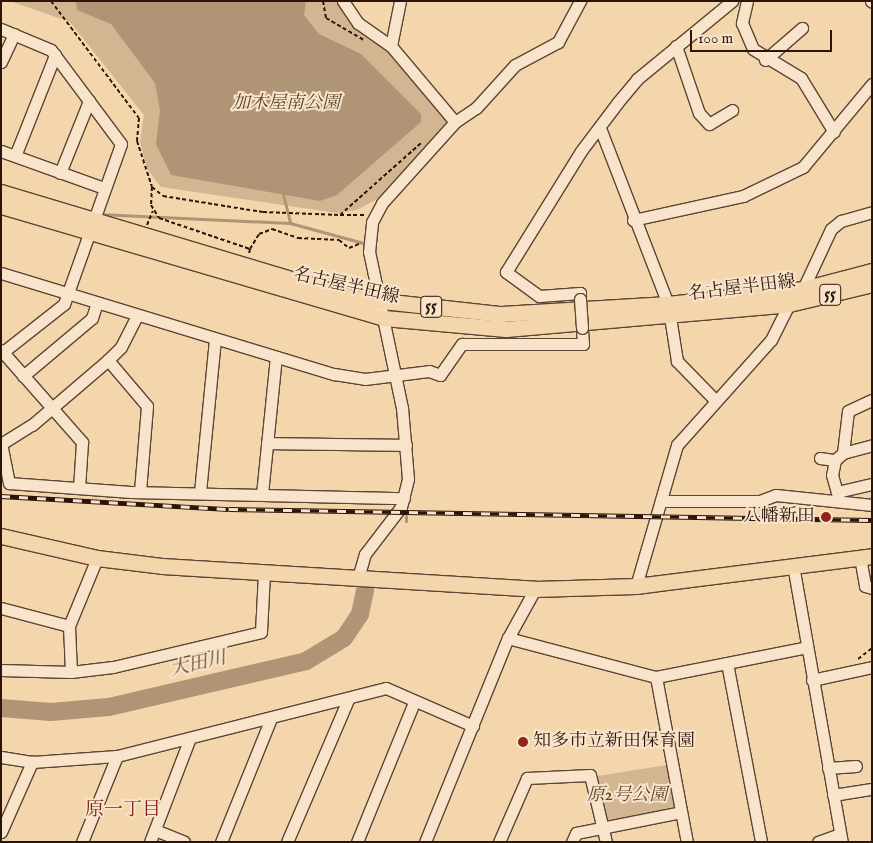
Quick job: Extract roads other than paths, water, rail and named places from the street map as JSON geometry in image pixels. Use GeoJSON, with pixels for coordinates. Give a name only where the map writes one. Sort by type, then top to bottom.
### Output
{"type":"FeatureCollection","features":[{"type":"Feature","properties":{"kind":"main road","name":"名古屋半田線"},"geometry":{"type":"LineString","coordinates":[[1,192],[91,227],[384,318],[506,329],[670,310],[803,289],[872,271]]}},
{"type":"Feature","properties":{"kind":"main road","name":"名古屋半田線"},"geometry":{"type":"LineString","coordinates":[[1,206],[91,227],[379,301],[502,314],[670,310],[789,304],[872,284]]}},
{"type":"Feature","properties":{"kind":"main road"},"geometry":{"type":"LineString","coordinates":[[1,536],[97,558],[264,572],[535,589],[636,586],[866,556]]}},
{"type":"Feature","properties":{"kind":"street"},"geometry":{"type":"LineString","coordinates":[[343,1],[358,23],[391,46],[455,122]]}},
{"type":"Feature","properties":{"kind":"street"},"geometry":{"type":"LineString","coordinates":[[391,46],[400,1]]}},
{"type":"Feature","properties":{"kind":"street"},"geometry":{"type":"LineString","coordinates":[[1,273],[138,316],[351,378],[396,378],[429,370],[440,375],[462,344],[583,344],[580,293],[539,296],[506,272],[600,128],[637,79],[732,1]]}},
{"type":"Feature","properties":{"kind":"street"},"geometry":{"type":"LineString","coordinates":[[747,1],[742,23],[753,49],[765,60],[801,78],[834,132]]}},
{"type":"Feature","properties":{"kind":"street"},"geometry":{"type":"LineString","coordinates":[[358,578],[365,554],[390,525],[404,498],[406,445],[396,378],[368,245],[372,222],[382,203],[455,122],[476,108],[515,65],[558,42],[577,2]]}},
{"type":"Feature","properties":{"kind":"street"},"geometry":{"type":"LineString","coordinates":[[765,60],[802,28]]}},
{"type":"Feature","properties":{"kind":"street"},"geometry":{"type":"LineString","coordinates":[[1,29],[55,55],[121,144],[104,188],[70,294],[64,304],[2,351],[82,442],[79,488]]}},
{"type":"Feature","properties":{"kind":"street"},"geometry":{"type":"LineString","coordinates":[[1,62],[14,34]]}},
{"type":"Feature","properties":{"kind":"street"},"geometry":{"type":"LineString","coordinates":[[676,46],[700,113],[708,124],[732,110]]}},
{"type":"Feature","properties":{"kind":"street"},"geometry":{"type":"LineString","coordinates":[[15,156],[55,55]]}},
{"type":"Feature","properties":{"kind":"street"},"geometry":{"type":"LineString","coordinates":[[633,220],[743,196],[803,167],[872,84]]}},
{"type":"Feature","properties":{"kind":"street"},"geometry":{"type":"LineString","coordinates":[[60,172],[89,101]]}},
{"type":"Feature","properties":{"kind":"street"},"geometry":{"type":"LineString","coordinates":[[600,128],[633,220],[670,310],[677,362],[714,399]]}},
{"type":"Feature","properties":{"kind":"street"},"geometry":{"type":"LineString","coordinates":[[1,151],[104,188]]}},
{"type":"Feature","properties":{"kind":"street"},"geometry":{"type":"LineString","coordinates":[[803,289],[831,230],[841,221],[872,212]]}},
{"type":"Feature","properties":{"kind":"street"},"geometry":{"type":"LineString","coordinates":[[24,376],[92,318],[97,303]]}},
{"type":"Feature","properties":{"kind":"street"},"geometry":{"type":"LineString","coordinates":[[636,586],[677,445],[714,399],[771,340],[789,304]]}},
{"type":"Feature","properties":{"kind":"street"},"geometry":{"type":"LineString","coordinates":[[138,316],[108,360],[51,408],[1,443],[9,483],[140,491],[404,498]]}},
{"type":"Feature","properties":{"kind":"street"},"geometry":{"type":"LineString","coordinates":[[200,492],[215,339]]}},
{"type":"Feature","properties":{"kind":"street"},"geometry":{"type":"LineString","coordinates":[[262,494],[276,357]]}},
{"type":"Feature","properties":{"kind":"street"},"geometry":{"type":"LineString","coordinates":[[108,360],[147,406],[140,491]]}},
{"type":"Feature","properties":{"kind":"street"},"geometry":{"type":"LineString","coordinates":[[838,495],[832,475],[839,457],[848,411],[872,400]]}},
{"type":"Feature","properties":{"kind":"street"},"geometry":{"type":"LineString","coordinates":[[266,443],[406,445]]}},
{"type":"Feature","properties":{"kind":"street"},"geometry":{"type":"LineString","coordinates":[[820,458],[839,457],[872,444]]}},
{"type":"Feature","properties":{"kind":"street"},"geometry":{"type":"LineString","coordinates":[[838,495],[872,484]]}},
{"type":"Feature","properties":{"kind":"street"},"geometry":{"type":"LineString","coordinates":[[661,501],[760,501],[776,494],[838,495],[872,505]]}},
{"type":"Feature","properties":{"kind":"street"},"geometry":{"type":"LineString","coordinates":[[866,556],[865,586],[872,588]]}},
{"type":"Feature","properties":{"kind":"street"},"geometry":{"type":"LineString","coordinates":[[71,672],[70,626],[97,558]]}},
{"type":"Feature","properties":{"kind":"street"},"geometry":{"type":"LineString","coordinates":[[793,565],[841,838],[818,842]]}},
{"type":"Feature","properties":{"kind":"street"},"geometry":{"type":"LineString","coordinates":[[1,670],[71,672],[113,667],[262,632],[264,572]]}},
{"type":"Feature","properties":{"kind":"street"},"geometry":{"type":"LineString","coordinates":[[425,842],[508,638],[535,589]]}},
{"type":"Feature","properties":{"kind":"street"},"geometry":{"type":"LineString","coordinates":[[1,608],[70,626]]}},
{"type":"Feature","properties":{"kind":"street"},"geometry":{"type":"LineString","coordinates":[[508,638],[656,676],[807,647]]}},
{"type":"Feature","properties":{"kind":"street"},"geometry":{"type":"LineString","coordinates":[[727,663],[761,842]]}},
{"type":"Feature","properties":{"kind":"street"},"geometry":{"type":"LineString","coordinates":[[812,680],[853,668],[872,668]]}},
{"type":"Feature","properties":{"kind":"street"},"geometry":{"type":"LineString","coordinates":[[656,676],[687,842]]}},
{"type":"Feature","properties":{"kind":"street"},"geometry":{"type":"LineString","coordinates":[[1,757],[32,762],[117,756],[348,700],[386,688],[414,702],[473,726]]}},
{"type":"Feature","properties":{"kind":"street"},"geometry":{"type":"LineString","coordinates":[[287,842],[348,700]]}},
{"type":"Feature","properties":{"kind":"street"},"geometry":{"type":"LineString","coordinates":[[358,841],[414,702]]}},
{"type":"Feature","properties":{"kind":"street"},"geometry":{"type":"LineString","coordinates":[[221,842],[270,718]]}},
{"type":"Feature","properties":{"kind":"street"},"geometry":{"type":"LineString","coordinates":[[150,842],[190,738]]}},
{"type":"Feature","properties":{"kind":"street"},"geometry":{"type":"LineString","coordinates":[[82,842],[117,756]]}},
{"type":"Feature","properties":{"kind":"street"},"geometry":{"type":"LineString","coordinates":[[1,832],[32,762]]}},
{"type":"Feature","properties":{"kind":"street"},"geometry":{"type":"LineString","coordinates":[[828,768],[856,766]]}},
{"type":"Feature","properties":{"kind":"street"},"geometry":{"type":"LineString","coordinates":[[499,842],[527,778],[590,775],[606,842]]}},
{"type":"Feature","properties":{"kind":"street"},"geometry":{"type":"LineString","coordinates":[[833,795],[872,789]]}},
{"type":"Feature","properties":{"kind":"street"},"geometry":{"type":"LineString","coordinates":[[572,842],[576,833],[602,826],[681,812]]}},
{"type":"Feature","properties":{"kind":"street"},"geometry":{"type":"LineString","coordinates":[[155,830],[184,842]]}},
{"type":"Feature","properties":{"kind":"waterway"},"geometry":{"type":"LineString","coordinates":[[283,194],[290,223]]}},
{"type":"Feature","properties":{"kind":"waterway"},"geometry":{"type":"LineString","coordinates":[[99,214],[290,223],[363,243]]}},
{"type":"Feature","properties":{"kind":"waterway"},"geometry":{"type":"LineString","coordinates":[[406,516],[406,521]]}},
{"type":"Feature","properties":{"kind":"waterway","name":"大田川"},"geometry":{"type":"LineString","coordinates":[[365,590],[366,586]]}},
{"type":"Feature","properties":{"kind":"waterway","name":"大田川"},"geometry":{"type":"LineString","coordinates":[[1,708],[51,712],[109,707],[306,661],[344,638],[360,614],[365,590]]}},
{"type":"Feature","properties":{"kind":"railway"},"geometry":{"type":"LineString","coordinates":[[1,496],[229,509],[872,520]]}},
{"type":"Feature","properties":{"kind":"place","name":"八幡新田"},"geometry":{"type":"Point","coordinates":[826,517]}},
{"type":"Feature","properties":{"kind":"place","name":"知多市立新田保育園"},"geometry":{"type":"Point","coordinates":[523,742]}},
{"type":"Feature","properties":{"kind":"district","name":"原一丁目"},"geometry":{"type":"Point","coordinates":[123,811]}},
{"type":"Feature","properties":{"kind":"park label","name":"加木屋南公園"},"geometry":{"type":"Point","coordinates":[286,104]}},
{"type":"Feature","properties":{"kind":"park label","name":"原2号公園"},"geometry":{"type":"Point","coordinates":[627,796]}}]}
